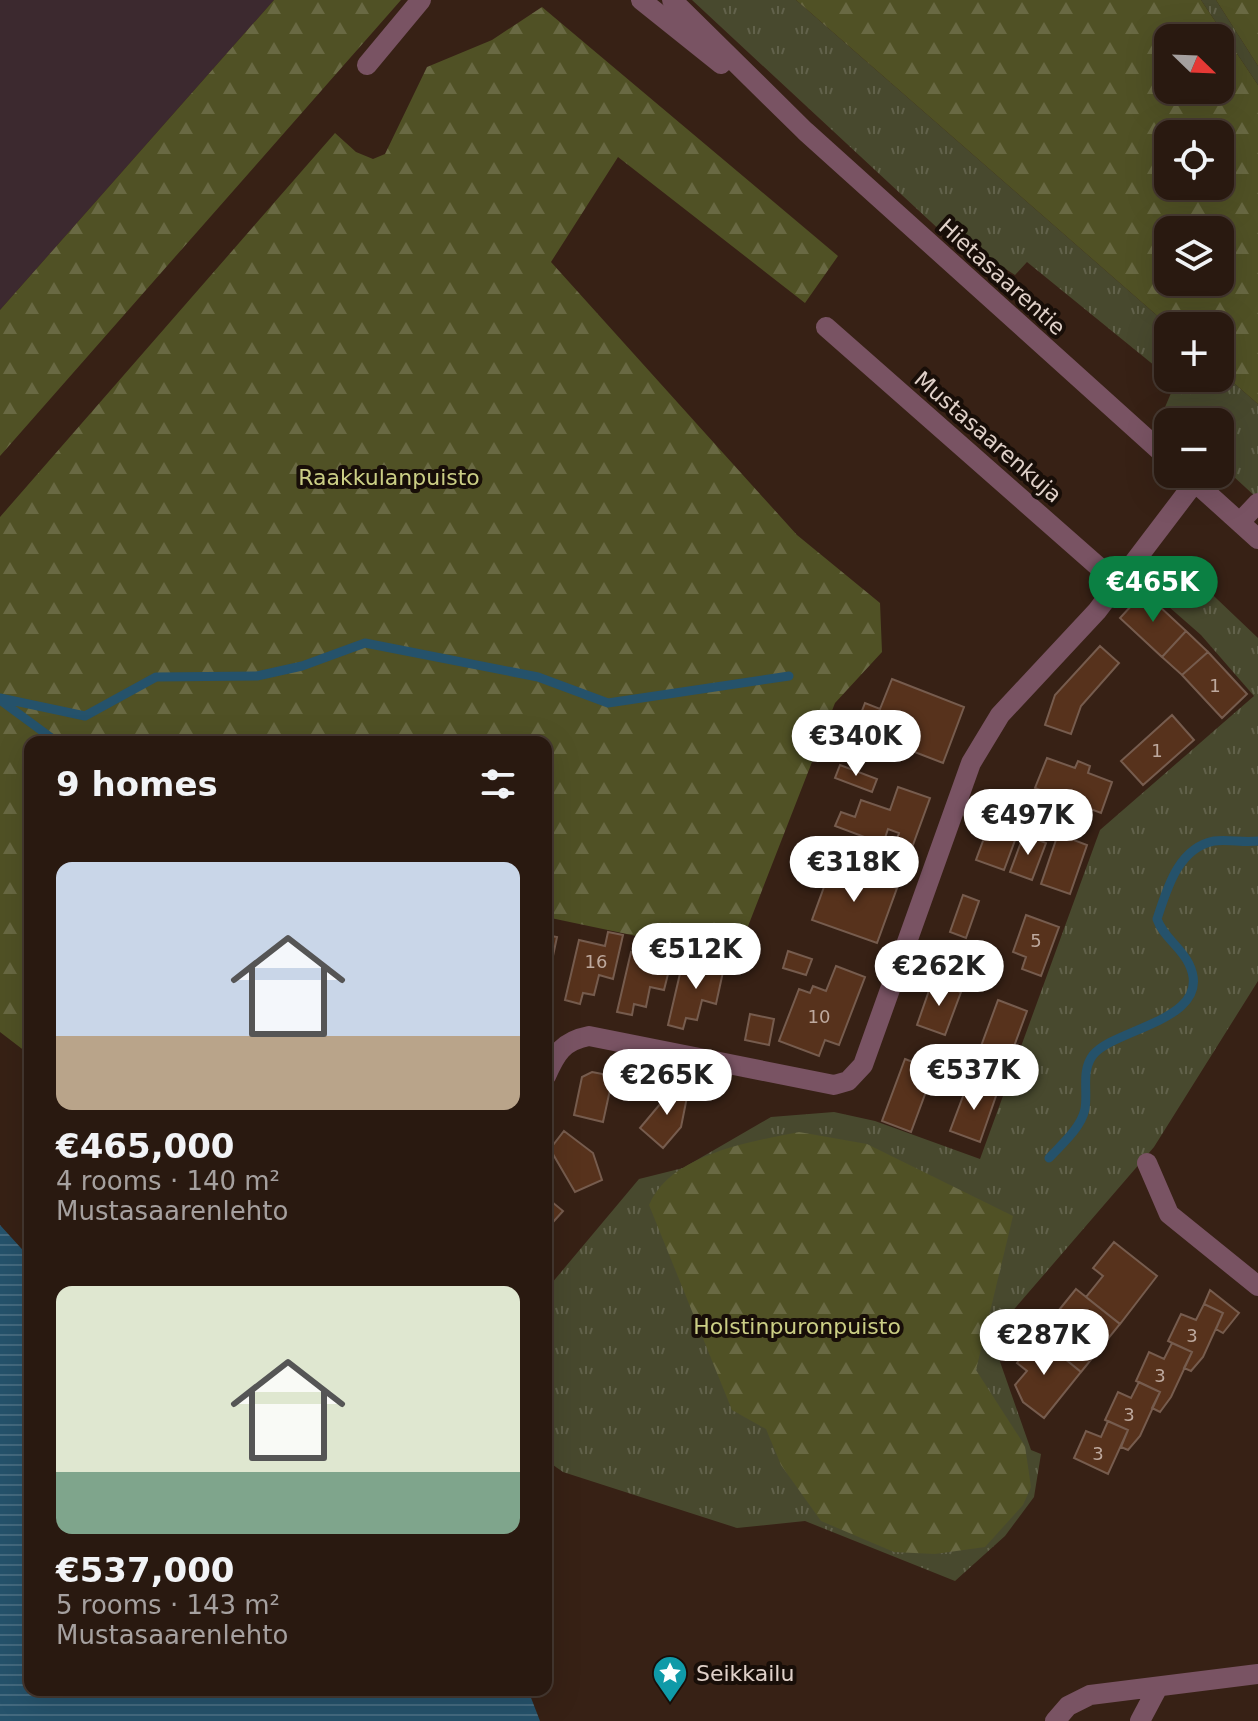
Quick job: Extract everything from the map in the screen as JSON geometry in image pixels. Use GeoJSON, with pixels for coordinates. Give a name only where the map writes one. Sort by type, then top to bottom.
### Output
{"type":"FeatureCollection","features":[{"type":"Feature","properties":{"kind":"street"},"geometry":{"type":"LineString","coordinates":[[367,65],[421,0]]}},
{"type":"Feature","properties":{"kind":"street","name":"Hietasaarentie"},"geometry":{"type":"LineString","coordinates":[[641,0],[805,131]]}},
{"type":"Feature","properties":{"kind":"street","name":"Hietasaarentie"},"geometry":{"type":"LineString","coordinates":[[672,0],[805,131],[1154,445]]}},
{"type":"Feature","properties":{"kind":"street","name":"Mustasaarenkuja"},"geometry":{"type":"LineString","coordinates":[[826,327],[1118,584]]}},
{"type":"Feature","properties":{"kind":"street"},"geometry":{"type":"LineString","coordinates":[[552,1062],[557,1050],[572,1039],[589,1036],[834,1085],[848,1081],[863,1065],[971,763],[1000,715],[1118,584],[1184,488]]}},
{"type":"Feature","properties":{"kind":"street"},"geometry":{"type":"LineString","coordinates":[[1202,488],[1258,539]]}},
{"type":"Feature","properties":{"kind":"street"},"geometry":{"type":"LineString","coordinates":[[1240,522],[1258,503]]}},
{"type":"Feature","properties":{"kind":"street"},"geometry":{"type":"LineString","coordinates":[[1147,1163],[1169,1214],[1258,1286]]}},
{"type":"Feature","properties":{"kind":"street"},"geometry":{"type":"LineString","coordinates":[[1055,1721],[1068,1706],[1090,1695],[1258,1674]]}},
{"type":"Feature","properties":{"kind":"street"},"geometry":{"type":"LineString","coordinates":[[1140,1721],[1158,1687]]}},
{"type":"Feature","properties":{"kind":"shaded area"},"geometry":{"type":"Polygon","coordinates":[[[0,0],[274,0],[0,310],[0,0]]]}},
{"type":"Feature","properties":{"kind":"green space"},"geometry":{"type":"Polygon","coordinates":[[[274,0],[401,0],[0,456],[0,310],[274,0]]]}},
{"type":"Feature","properties":{"kind":"green space"},"geometry":{"type":"Polygon","coordinates":[[[692,0],[796,0],[1154,313],[1154,365],[1027,262],[1015,275],[951,234],[945,235],[692,0]]]}},
{"type":"Feature","properties":{"kind":"green space"},"geometry":{"type":"Polygon","coordinates":[[[796,0],[1201,0],[1217,24],[1154,24],[1154,104],[1234,104],[1234,49],[1258,85],[1258,404],[1234,383],[1234,312],[1154,313],[796,0]]]}},
{"type":"Feature","properties":{"kind":"green space"},"geometry":{"type":"Polygon","coordinates":[[[1201,0],[1216,0],[1231,24],[1217,24],[1201,0]]]}},
{"type":"Feature","properties":{"kind":"green space"},"geometry":{"type":"Polygon","coordinates":[[[1216,0],[1258,0],[1258,66],[1234,24],[1216,0]]]}},
{"type":"Feature","properties":{"kind":"green space","name":"Raakkulanpuisto"},"geometry":{"type":"Polygon","coordinates":[[[542,7],[838,256],[805,303],[618,157],[551,262],[797,535],[880,603],[882,652],[835,703],[736,957],[552,918],[552,736],[24,736],[24,1050],[0,1032],[0,517],[335,133],[356,152],[373,159],[385,154],[427,67],[492,40],[542,7]]]}},
{"type":"Feature","properties":{"kind":"green space"},"geometry":{"type":"Polygon","coordinates":[[[1234,28],[1258,66],[1258,85],[1234,49],[1234,28]]]}},
{"type":"Feature","properties":{"kind":"green space"},"geometry":{"type":"Polygon","coordinates":[[[1234,383],[1258,404],[1258,499],[1234,477],[1234,408],[1165,408],[1171,393],[1234,392],[1234,383]]]}},
{"type":"Feature","properties":{"kind":"green space","name":"Holstinpuronpuisto"},"geometry":{"type":"Polygon","coordinates":[[[1176,560],[1258,638],[1258,981],[1154,1147],[991,1336],[1031,1450],[1041,1454],[1034,1497],[1005,1536],[955,1581],[805,1521],[737,1528],[563,1472],[552,1464],[552,1283],[639,1179],[683,1168],[771,1117],[834,1112],[875,1121],[980,1159],[1100,830],[1254,696],[1201,635],[1144,585],[1176,560]]]}},
{"type":"Feature","properties":{"kind":"green space"},"geometry":{"type":"Polygon","coordinates":[[[799,1132],[867,1144],[1013,1216],[976,1370],[1025,1446],[1031,1487],[1023,1505],[985,1547],[935,1554],[894,1552],[821,1521],[781,1465],[766,1429],[732,1410],[649,1205],[675,1173],[693,1162],[736,1146],[799,1132]]]}},
{"type":"Feature","properties":{"kind":"water"},"geometry":{"type":"Polygon","coordinates":[[[0,1225],[24,1251],[24,1696],[530,1696],[540,1721],[0,1721],[0,1225]]]}},
{"type":"Feature","properties":{"kind":"building"},"geometry":{"type":"Polygon","coordinates":[[[1144,592],[1186,631],[1162,657],[1120,618],[1144,592]]]}},
{"type":"Feature","properties":{"kind":"building"},"geometry":{"type":"Polygon","coordinates":[[[1186,631],[1208,652],[1182,675],[1162,657],[1186,631]]]}},
{"type":"Feature","properties":{"kind":"building"},"geometry":{"type":"Polygon","coordinates":[[[1100,646],[1119,663],[1081,706],[1071,734],[1045,725],[1055,695],[1100,646]]]}},
{"type":"Feature","properties":{"kind":"building"},"geometry":{"type":"Polygon","coordinates":[[[1208,652],[1247,694],[1222,718],[1182,675],[1208,652]]]}},
{"type":"Feature","properties":{"kind":"building"},"geometry":{"type":"Polygon","coordinates":[[[892,679],[964,707],[943,763],[855,729],[865,703],[880,709],[892,679]]]}},
{"type":"Feature","properties":{"kind":"building"},"geometry":{"type":"Polygon","coordinates":[[[1172,715],[1194,740],[1143,785],[1121,761],[1172,715]]]}},
{"type":"Feature","properties":{"kind":"building"},"geometry":{"type":"Polygon","coordinates":[[[1047,758],[1075,768],[1078,761],[1090,766],[1088,773],[1112,782],[1101,813],[1035,788],[1047,758]]]}},
{"type":"Feature","properties":{"kind":"building"},"geometry":{"type":"Polygon","coordinates":[[[840,765],[877,779],[872,792],[835,778],[840,765]]]}},
{"type":"Feature","properties":{"kind":"building"},"geometry":{"type":"Polygon","coordinates":[[[898,787],[930,798],[910,853],[894,848],[899,833],[888,829],[883,844],[835,826],[841,812],[855,817],[861,800],[890,810],[898,787]]]}},
{"type":"Feature","properties":{"kind":"building"},"geometry":{"type":"Polygon","coordinates":[[[990,822],[1018,832],[1004,870],[976,860],[990,822]]]}},
{"type":"Feature","properties":{"kind":"building"},"geometry":{"type":"Polygon","coordinates":[[[1024,834],[1046,843],[1032,880],[1010,872],[1024,834]]]}},
{"type":"Feature","properties":{"kind":"building"},"geometry":{"type":"Polygon","coordinates":[[[1058,834],[1087,845],[1070,894],[1041,884],[1058,834]]]}},
{"type":"Feature","properties":{"kind":"building"},"geometry":{"type":"Polygon","coordinates":[[[832,865],[897,888],[877,943],[812,920],[832,865]]]}},
{"type":"Feature","properties":{"kind":"building"},"geometry":{"type":"Polygon","coordinates":[[[963,895],[979,901],[966,938],[950,932],[963,895]]]}},
{"type":"Feature","properties":{"kind":"building"},"geometry":{"type":"Polygon","coordinates":[[[1026,915],[1059,927],[1041,976],[1022,969],[1026,957],[1013,952],[1026,915]]]}},
{"type":"Feature","properties":{"kind":"building"},"geometry":{"type":"Polygon","coordinates":[[[608,932],[623,935],[613,979],[599,975],[594,995],[583,993],[580,1004],[565,1000],[579,940],[605,946],[608,932]]]}},
{"type":"Feature","properties":{"kind":"building"},"geometry":{"type":"Polygon","coordinates":[[[552,936],[557,937],[552,961],[552,936]]]}},
{"type":"Feature","properties":{"kind":"building"},"geometry":{"type":"Polygon","coordinates":[[[660,943],[675,946],[664,990],[650,987],[646,1007],[634,1004],[632,1015],[617,1012],[631,952],[656,958],[660,943]]]}},
{"type":"Feature","properties":{"kind":"building"},"geometry":{"type":"Polygon","coordinates":[[[788,951],[812,959],[806,975],[783,968],[788,951]]]}},
{"type":"Feature","properties":{"kind":"building"},"geometry":{"type":"Polygon","coordinates":[[[711,955],[726,958],[716,1004],[702,1000],[697,1020],[686,1018],[683,1029],[668,1025],[682,965],[707,971],[711,955]]]}},
{"type":"Feature","properties":{"kind":"building"},"geometry":{"type":"Polygon","coordinates":[[[836,966],[865,977],[839,1045],[825,1040],[819,1056],[779,1041],[799,989],[810,993],[813,986],[826,991],[836,966]]]}},
{"type":"Feature","properties":{"kind":"building"},"geometry":{"type":"Polygon","coordinates":[[[932,982],[961,992],[945,1035],[917,1025],[932,982]]]}},
{"type":"Feature","properties":{"kind":"building"},"geometry":{"type":"Polygon","coordinates":[[[998,1000],[1027,1011],[1009,1060],[980,1049],[998,1000]]]}},
{"type":"Feature","properties":{"kind":"building"},"geometry":{"type":"Polygon","coordinates":[[[750,1014],[774,1019],[769,1045],[745,1040],[750,1014]]]}},
{"type":"Feature","properties":{"kind":"building"},"geometry":{"type":"Polygon","coordinates":[[[905,1059],[934,1070],[911,1132],[882,1121],[905,1059]]]}},
{"type":"Feature","properties":{"kind":"building"},"geometry":{"type":"Polygon","coordinates":[[[592,1072],[613,1076],[603,1122],[574,1115],[582,1077],[592,1072]]]}},
{"type":"Feature","properties":{"kind":"building"},"geometry":{"type":"Polygon","coordinates":[[[968,1083],[997,1093],[980,1142],[950,1131],[968,1083]]]}},
{"type":"Feature","properties":{"kind":"building"},"geometry":{"type":"Polygon","coordinates":[[[665,1087],[688,1092],[681,1127],[663,1148],[640,1128],[661,1103],[665,1087]]]}},
{"type":"Feature","properties":{"kind":"building"},"geometry":{"type":"Polygon","coordinates":[[[564,1131],[593,1153],[602,1180],[575,1192],[552,1152],[552,1146],[564,1131]]]}},
{"type":"Feature","properties":{"kind":"building"},"geometry":{"type":"Polygon","coordinates":[[[552,1202],[563,1211],[552,1223],[552,1202]]]}},
{"type":"Feature","properties":{"kind":"building"},"geometry":{"type":"Polygon","coordinates":[[[1114,1242],[1157,1276],[1120,1324],[1086,1297],[1103,1276],[1093,1268],[1114,1242]]]}},
{"type":"Feature","properties":{"kind":"building"},"geometry":{"type":"Polygon","coordinates":[[[1076,1289],[1120,1324],[1081,1372],[1047,1344],[1064,1323],[1055,1315],[1076,1289]]]}},
{"type":"Feature","properties":{"kind":"building"},"geometry":{"type":"Polygon","coordinates":[[[1210,1290],[1239,1313],[1223,1333],[1216,1329],[1223,1313],[1204,1304],[1210,1290]]]}},
{"type":"Feature","properties":{"kind":"building"},"geometry":{"type":"Polygon","coordinates":[[[1204,1304],[1223,1313],[1203,1357],[1191,1371],[1184,1368],[1192,1352],[1168,1341],[1181,1314],[1196,1320],[1204,1304]]]}},
{"type":"Feature","properties":{"kind":"building"},"geometry":{"type":"Polygon","coordinates":[[[1037,1336],[1081,1372],[1044,1418],[1023,1402],[1015,1385],[1027,1371],[1017,1363],[1037,1336]]]}},
{"type":"Feature","properties":{"kind":"building"},"geometry":{"type":"Polygon","coordinates":[[[1172,1343],[1192,1352],[1171,1397],[1160,1412],[1152,1408],[1160,1392],[1136,1381],[1149,1352],[1164,1359],[1172,1343]]]}},
{"type":"Feature","properties":{"kind":"building"},"geometry":{"type":"Polygon","coordinates":[[[1139,1382],[1160,1392],[1140,1436],[1128,1450],[1121,1447],[1128,1430],[1105,1420],[1118,1392],[1131,1398],[1139,1382]]]}},
{"type":"Feature","properties":{"kind":"building"},"geometry":{"type":"Polygon","coordinates":[[[1108,1421],[1128,1430],[1108,1474],[1074,1458],[1086,1431],[1101,1437],[1108,1421]]]}},
{"type":"Feature","properties":{"kind":"waterway"},"geometry":{"type":"LineString","coordinates":[[0,698],[85,716],[156,677],[257,676],[302,666],[365,643],[538,677],[608,703],[789,676]]}},
{"type":"Feature","properties":{"kind":"waterway"},"geometry":{"type":"LineString","coordinates":[[0,700],[49,736]]}},
{"type":"Feature","properties":{"kind":"waterway"},"geometry":{"type":"LineString","coordinates":[[1049,1158],[1083,1116],[1086,1074],[1093,1055],[1104,1046],[1176,1010],[1188,998],[1193,983],[1189,964],[1157,919],[1176,871],[1191,852],[1202,845],[1214,841],[1258,841]]}},
{"type":"Feature","properties":{"kind":"place","name":"Seikkailu"},"geometry":{"type":"Point","coordinates":[670,1704]}}]}
